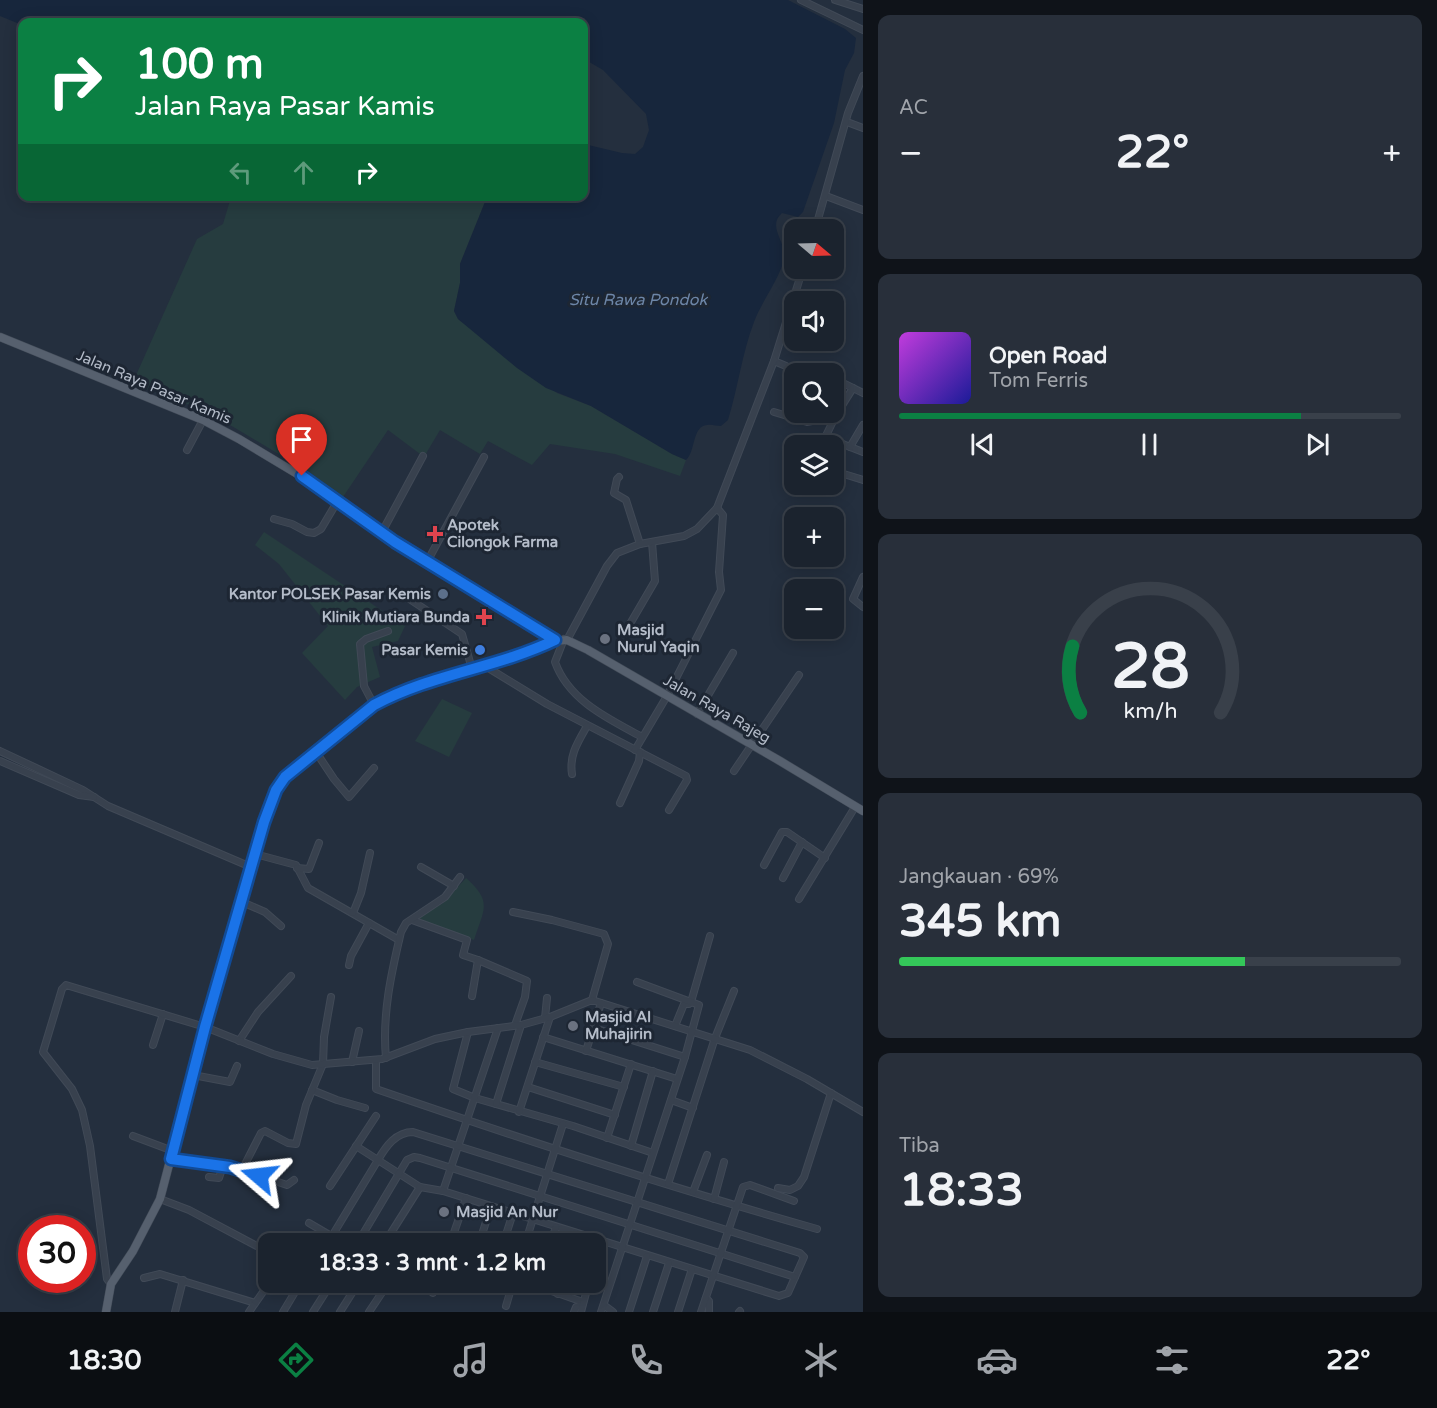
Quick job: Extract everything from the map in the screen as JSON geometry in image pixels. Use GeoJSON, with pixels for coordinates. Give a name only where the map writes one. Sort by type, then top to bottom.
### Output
{"type":"FeatureCollection","features":[{"type":"Feature","properties":{"kind":"main road","name":"Jalan Raya Pasar Kamis"},"geometry":{"type":"LineString","coordinates":[[0,337],[204,420],[290,469],[427,562],[562,640]]}},
{"type":"Feature","properties":{"kind":"main road","name":"Jalan Raya Rajeg"},"geometry":{"type":"LineString","coordinates":[[562,640],[667,696],[859,809]]}},
{"type":"Feature","properties":{"kind":"main road"},"geometry":{"type":"LineString","coordinates":[[106,1312],[111,1284],[133,1251],[160,1198],[205,1027],[264,822],[280,783],[374,705],[422,685],[562,640]]}},
{"type":"Feature","properties":{"kind":"street"},"geometry":{"type":"LineString","coordinates":[[801,0],[811,2],[862,30]]}},
{"type":"Feature","properties":{"kind":"street"},"geometry":{"type":"LineString","coordinates":[[835,0],[862,9]]}},
{"type":"Feature","properties":{"kind":"street"},"geometry":{"type":"LineString","coordinates":[[819,219],[862,76]]}},
{"type":"Feature","properties":{"kind":"street"},"geometry":{"type":"LineString","coordinates":[[848,118],[862,128]]}},
{"type":"Feature","properties":{"kind":"street"},"geometry":{"type":"LineString","coordinates":[[826,196],[862,210]]}},
{"type":"Feature","properties":{"kind":"street"},"geometry":{"type":"LineString","coordinates":[[642,737],[598,713],[575,693],[555,662],[562,640],[613,558],[621,550],[680,537],[695,531],[717,508],[774,361],[800,279]]}},
{"type":"Feature","properties":{"kind":"street"},"geometry":{"type":"LineString","coordinates":[[774,361],[784,365]]}},
{"type":"Feature","properties":{"kind":"street"},"geometry":{"type":"LineString","coordinates":[[844,384],[862,393]]}},
{"type":"Feature","properties":{"kind":"street"},"geometry":{"type":"LineString","coordinates":[[826,435],[853,388]]}},
{"type":"Feature","properties":{"kind":"street"},"geometry":{"type":"LineString","coordinates":[[774,412],[784,415]]}},
{"type":"Feature","properties":{"kind":"street"},"geometry":{"type":"LineString","coordinates":[[187,450],[204,420]]}},
{"type":"Feature","properties":{"kind":"street"},"geometry":{"type":"LineString","coordinates":[[850,447],[862,425]]}},
{"type":"Feature","properties":{"kind":"street"},"geometry":{"type":"LineString","coordinates":[[844,445],[862,452]]}},
{"type":"Feature","properties":{"kind":"street"},"geometry":{"type":"LineString","coordinates":[[382,532],[423,456]]}},
{"type":"Feature","properties":{"kind":"street"},"geometry":{"type":"LineString","coordinates":[[427,562],[484,457]]}},
{"type":"Feature","properties":{"kind":"street"},"geometry":{"type":"LineString","coordinates":[[844,474],[862,480]]}},
{"type":"Feature","properties":{"kind":"street"},"geometry":{"type":"LineString","coordinates":[[620,477],[617,479],[614,493],[626,501],[640,544]]}},
{"type":"Feature","properties":{"kind":"street"},"geometry":{"type":"LineString","coordinates":[[274,519],[314,533],[321,529],[338,502]]}},
{"type":"Feature","properties":{"kind":"street"},"geometry":{"type":"LineString","coordinates":[[620,802],[639,761],[638,751],[642,737],[667,696],[721,590],[719,572],[723,514],[717,508]]}},
{"type":"Feature","properties":{"kind":"street"},"geometry":{"type":"LineString","coordinates":[[627,629],[655,581],[652,542]]}},
{"type":"Feature","properties":{"kind":"street"},"geometry":{"type":"LineString","coordinates":[[862,578],[853,599],[862,607]]}},
{"type":"Feature","properties":{"kind":"street"},"geometry":{"type":"LineString","coordinates":[[408,598],[462,634],[472,669]]}},
{"type":"Feature","properties":{"kind":"street"},"geometry":{"type":"LineString","coordinates":[[374,705],[364,686],[360,644],[366,639],[388,631]]}},
{"type":"Feature","properties":{"kind":"street"},"geometry":{"type":"LineString","coordinates":[[697,714],[733,653]]}},
{"type":"Feature","properties":{"kind":"street"},"geometry":{"type":"LineString","coordinates":[[485,666],[587,726],[687,777],[669,810]]}},
{"type":"Feature","properties":{"kind":"street"},"geometry":{"type":"LineString","coordinates":[[734,771],[800,675]]}},
{"type":"Feature","properties":{"kind":"street"},"geometry":{"type":"LineString","coordinates":[[572,774],[573,752],[587,726]]}},
{"type":"Feature","properties":{"kind":"street"},"geometry":{"type":"LineString","coordinates":[[0,751],[97,797],[108,806],[251,867]]}},
{"type":"Feature","properties":{"kind":"street"},"geometry":{"type":"LineString","coordinates":[[316,752],[349,797],[374,768]]}},
{"type":"Feature","properties":{"kind":"street"},"geometry":{"type":"LineString","coordinates":[[0,761],[80,795],[97,797]]}},
{"type":"Feature","properties":{"kind":"street"},"geometry":{"type":"LineString","coordinates":[[799,899],[817,866],[859,809]]}},
{"type":"Feature","properties":{"kind":"street"},"geometry":{"type":"LineString","coordinates":[[764,865],[782,832],[787,832],[825,858]]}},
{"type":"Feature","properties":{"kind":"street"},"geometry":{"type":"LineString","coordinates":[[783,878],[802,842]]}},
{"type":"Feature","properties":{"kind":"street"},"geometry":{"type":"LineString","coordinates":[[297,868],[309,868],[319,843]]}},
{"type":"Feature","properties":{"kind":"street"},"geometry":{"type":"LineString","coordinates":[[353,913],[361,893],[370,853]]}},
{"type":"Feature","properties":{"kind":"street"},"geometry":{"type":"LineString","coordinates":[[255,854],[292,863],[308,888],[399,940]]}},
{"type":"Feature","properties":{"kind":"street"},"geometry":{"type":"LineString","coordinates":[[421,867],[454,886]]}},
{"type":"Feature","properties":{"kind":"street"},"geometry":{"type":"LineString","coordinates":[[386,1058],[384,1035],[387,1000],[399,940],[404,927],[445,897],[460,877]]}},
{"type":"Feature","properties":{"kind":"street"},"geometry":{"type":"LineString","coordinates":[[242,902],[265,912],[281,926]]}},
{"type":"Feature","properties":{"kind":"street"},"geometry":{"type":"LineString","coordinates":[[513,912],[604,934],[608,944],[592,1000]]}},
{"type":"Feature","properties":{"kind":"street"},"geometry":{"type":"LineString","coordinates":[[412,920],[467,940],[464,955],[527,981],[518,1025],[496,1104]]}},
{"type":"Feature","properties":{"kind":"street"},"geometry":{"type":"LineString","coordinates":[[349,965],[351,956],[369,923]]}},
{"type":"Feature","properties":{"kind":"street"},"geometry":{"type":"LineString","coordinates":[[691,1002],[710,936]]}},
{"type":"Feature","properties":{"kind":"street"},"geometry":{"type":"LineString","coordinates":[[472,996],[478,960]]}},
{"type":"Feature","properties":{"kind":"street"},"geometry":{"type":"LineString","coordinates":[[239,1041],[258,1012],[291,976]]}},
{"type":"Feature","properties":{"kind":"street"},"geometry":{"type":"LineString","coordinates":[[613,1312],[603,1309],[685,1057],[699,1005],[637,982]]}},
{"type":"Feature","properties":{"kind":"street"},"geometry":{"type":"LineString","coordinates":[[111,1284],[107,1279],[90,1146],[82,1110],[72,1089],[43,1052],[64,986],[82,988],[205,1027],[290,1060],[312,1065],[386,1058],[435,1039],[547,1018],[592,1000],[759,1054],[862,1112]]}},
{"type":"Feature","properties":{"kind":"street"},"geometry":{"type":"LineString","coordinates":[[668,1184],[715,1038],[734,991]]}},
{"type":"Feature","properties":{"kind":"street"},"geometry":{"type":"LineString","coordinates":[[242,1170],[261,1133],[265,1131],[288,1143],[296,1144],[312,1090],[323,1064],[324,1037],[331,997]]}},
{"type":"Feature","properties":{"kind":"street"},"geometry":{"type":"LineString","coordinates":[[519,1112],[543,1037],[547,1018],[547,998]]}},
{"type":"Feature","properties":{"kind":"street"},"geometry":{"type":"LineString","coordinates":[[675,1026],[684,1004],[691,1002]]}},
{"type":"Feature","properties":{"kind":"street"},"geometry":{"type":"LineString","coordinates":[[586,1051],[601,1003]]}},
{"type":"Feature","properties":{"kind":"street"},"geometry":{"type":"LineString","coordinates":[[153,1045],[163,1014]]}},
{"type":"Feature","properties":{"kind":"street"},"geometry":{"type":"LineString","coordinates":[[443,1191],[498,1028]]}},
{"type":"Feature","properties":{"kind":"street"},"geometry":{"type":"LineString","coordinates":[[594,1028],[685,1057]]}},
{"type":"Feature","properties":{"kind":"street"},"geometry":{"type":"LineString","coordinates":[[352,1062],[359,1031]]}},
{"type":"Feature","properties":{"kind":"street"},"geometry":{"type":"LineString","coordinates":[[468,1032],[453,1089],[475,1098],[653,1153]]}},
{"type":"Feature","properties":{"kind":"street"},"geometry":{"type":"LineString","coordinates":[[543,1037],[677,1079]]}},
{"type":"Feature","properties":{"kind":"street"},"geometry":{"type":"LineString","coordinates":[[376,1060],[375,1089],[714,1199],[817,1229]]}},
{"type":"Feature","properties":{"kind":"street"},"geometry":{"type":"LineString","coordinates":[[535,1062],[624,1087]]}},
{"type":"Feature","properties":{"kind":"street"},"geometry":{"type":"LineString","coordinates":[[607,1138],[631,1064]]}},
{"type":"Feature","properties":{"kind":"street"},"geometry":{"type":"LineString","coordinates":[[193,1075],[230,1082],[237,1066]]}},
{"type":"Feature","properties":{"kind":"street"},"geometry":{"type":"LineString","coordinates":[[630,1146],[653,1071]]}},
{"type":"Feature","properties":{"kind":"street"},"geometry":{"type":"LineString","coordinates":[[528,1087],[615,1115]]}},
{"type":"Feature","properties":{"kind":"street"},"geometry":{"type":"LineString","coordinates":[[312,1090],[365,1108]]}},
{"type":"Feature","properties":{"kind":"street"},"geometry":{"type":"LineString","coordinates":[[778,1188],[790,1190],[798,1186],[804,1177],[831,1094]]}},
{"type":"Feature","properties":{"kind":"street"},"geometry":{"type":"LineString","coordinates":[[671,1100],[693,1108]]}},
{"type":"Feature","properties":{"kind":"street"},"geometry":{"type":"LineString","coordinates":[[330,1186],[376,1116]]}},
{"type":"Feature","properties":{"kind":"street"},"geometry":{"type":"LineString","coordinates":[[528,1233],[563,1124]]}},
{"type":"Feature","properties":{"kind":"street"},"geometry":{"type":"LineString","coordinates":[[334,1233],[390,1142],[407,1132],[426,1135],[638,1201],[800,1253],[804,1257],[788,1293],[780,1296],[606,1243]]}},
{"type":"Feature","properties":{"kind":"street"},"geometry":{"type":"LineString","coordinates":[[133,1136],[172,1155],[242,1170],[287,1185],[294,1180]]}},
{"type":"Feature","properties":{"kind":"street"},"geometry":{"type":"LineString","coordinates":[[356,1146],[420,1187],[443,1191],[576,1233]]}},
{"type":"Feature","properties":{"kind":"street"},"geometry":{"type":"LineString","coordinates":[[693,1192],[707,1155]]}},
{"type":"Feature","properties":{"kind":"street"},"geometry":{"type":"LineString","coordinates":[[363,1233],[399,1172],[407,1160],[414,1157],[452,1166],[630,1226],[795,1277]]}},
{"type":"Feature","properties":{"kind":"street"},"geometry":{"type":"LineString","coordinates":[[714,1199],[724,1162]]}},
{"type":"Feature","properties":{"kind":"street"},"geometry":{"type":"LineString","coordinates":[[208,1177],[219,1178],[223,1166]]}},
{"type":"Feature","properties":{"kind":"street"},"geometry":{"type":"LineString","coordinates":[[702,1312],[743,1187],[747,1185],[794,1201]]}},
{"type":"Feature","properties":{"kind":"street"},"geometry":{"type":"LineString","coordinates":[[391,1233],[420,1187]]}},
{"type":"Feature","properties":{"kind":"street"},"geometry":{"type":"LineString","coordinates":[[160,1198],[189,1210],[258,1247]]}},
{"type":"Feature","properties":{"kind":"street"},"geometry":{"type":"LineString","coordinates":[[454,1233],[466,1198]]}},
{"type":"Feature","properties":{"kind":"street"},"geometry":{"type":"LineString","coordinates":[[482,1233],[491,1206]]}},
{"type":"Feature","properties":{"kind":"street"},"geometry":{"type":"LineString","coordinates":[[507,1233],[513,1213]]}},
{"type":"Feature","properties":{"kind":"street"},"geometry":{"type":"LineString","coordinates":[[309,1222],[327,1233]]}},
{"type":"Feature","properties":{"kind":"street"},"geometry":{"type":"LineString","coordinates":[[554,1233],[556,1227]]}},
{"type":"Feature","properties":{"kind":"street"},"geometry":{"type":"LineString","coordinates":[[629,1312],[647,1256]]}},
{"type":"Feature","properties":{"kind":"street"},"geometry":{"type":"LineString","coordinates":[[653,1312],[669,1263]]}},
{"type":"Feature","properties":{"kind":"street"},"geometry":{"type":"LineString","coordinates":[[678,1312],[692,1269]]}},
{"type":"Feature","properties":{"kind":"street"},"geometry":{"type":"LineString","coordinates":[[144,1278],[160,1274],[255,1303]]}},
{"type":"Feature","properties":{"kind":"street"},"geometry":{"type":"LineString","coordinates":[[175,1312],[183,1280]]}},
{"type":"Feature","properties":{"kind":"street"},"geometry":{"type":"LineString","coordinates":[[249,1312],[262,1293]]}},
{"type":"Feature","properties":{"kind":"street"},"geometry":{"type":"LineString","coordinates":[[283,1312],[294,1293]]}},
{"type":"Feature","properties":{"kind":"street"},"geometry":{"type":"LineString","coordinates":[[313,1312],[325,1293]]}},
{"type":"Feature","properties":{"kind":"street"},"geometry":{"type":"LineString","coordinates":[[340,1312],[352,1293]]}},
{"type":"Feature","properties":{"kind":"street"},"geometry":{"type":"LineString","coordinates":[[370,1311],[382,1293]]}},
{"type":"Feature","properties":{"kind":"street"},"geometry":{"type":"LineString","coordinates":[[506,1306],[510,1293]]}},
{"type":"Feature","properties":{"kind":"street"},"geometry":{"type":"LineString","coordinates":[[558,1294],[580,1308],[586,1293]]}},
{"type":"Feature","properties":{"kind":"street"},"geometry":{"type":"LineString","coordinates":[[706,1298],[709,1301],[709,1312]]}},
{"type":"Feature","properties":{"kind":"green space"},"geometry":{"type":"Polygon","coordinates":[[[230,201],[485,201],[460,264],[460,283],[454,311],[458,319],[557,393],[591,406],[686,460],[680,476],[615,454],[550,444],[532,465],[488,441],[480,454],[440,430],[424,457],[388,430],[343,497],[312,474],[230,425],[232,416],[217,409],[214,414],[133,382],[197,239],[223,224],[230,201]]]}},
{"type":"Feature","properties":{"kind":"green space"},"geometry":{"type":"Polygon","coordinates":[[[264,532],[405,626],[398,641],[372,647],[380,677],[357,687],[345,700],[302,653],[328,626],[279,564],[255,545],[264,532]]]}},
{"type":"Feature","properties":{"kind":"green space"},"geometry":{"type":"Polygon","coordinates":[[[442,699],[472,713],[449,757],[415,741],[442,699]]]}},
{"type":"Feature","properties":{"kind":"green space"},"geometry":{"type":"Polygon","coordinates":[[[466,878],[480,893],[484,906],[474,940],[415,920],[443,903],[466,878]]]}},
{"type":"Feature","properties":{"kind":"water","name":"Situ Rawa Pondok"},"geometry":{"type":"Polygon","coordinates":[[[0,0],[788,0],[845,29],[856,38],[854,53],[845,70],[834,123],[803,212],[798,217],[782,213],[778,218],[776,224],[783,247],[784,260],[757,314],[750,334],[728,420],[721,426],[702,426],[696,434],[686,460],[591,406],[546,388],[517,368],[458,319],[454,311],[460,283],[460,264],[485,201],[588,201],[588,145],[635,154],[643,147],[649,130],[646,114],[603,70],[588,61],[588,18],[18,18],[18,23],[0,16],[0,0]]]}},
{"type":"Feature","properties":{"kind":"place","name":"Apotek Cilongok Farma"},"geometry":{"type":"Point","coordinates":[435,534]}},
{"type":"Feature","properties":{"kind":"place","name":"Kantor POLSEK Pasar Kemis"},"geometry":{"type":"Point","coordinates":[443,594]}},
{"type":"Feature","properties":{"kind":"place","name":"Klinik Mutiara Bunda"},"geometry":{"type":"Point","coordinates":[484,617]}},
{"type":"Feature","properties":{"kind":"place","name":"Masjid Nurul Yaqin"},"geometry":{"type":"Point","coordinates":[605,639]}},
{"type":"Feature","properties":{"kind":"place","name":"Pasar Kemis"},"geometry":{"type":"Point","coordinates":[480,650]}},
{"type":"Feature","properties":{"kind":"place","name":"Masjid Al Muhajirin"},"geometry":{"type":"Point","coordinates":[573,1026]}},
{"type":"Feature","properties":{"kind":"place","name":"Masjid An Nur"},"geometry":{"type":"Point","coordinates":[444,1212]}},
{"type":"Feature","properties":{"kind":"route"},"geometry":{"type":"LineString","coordinates":[[259,1176],[230,1167],[171,1159],[205,1027],[264,822],[276,790],[285,777],[374,705],[422,685],[533,651],[555,640],[441,572],[302,476]]}}]}
